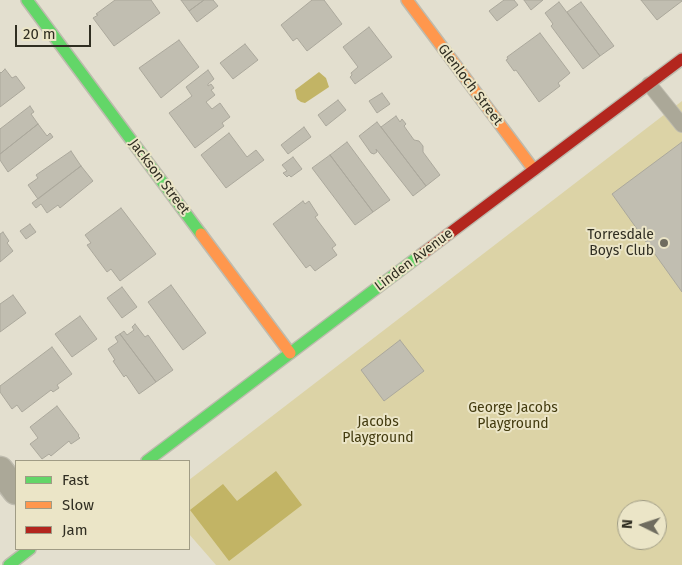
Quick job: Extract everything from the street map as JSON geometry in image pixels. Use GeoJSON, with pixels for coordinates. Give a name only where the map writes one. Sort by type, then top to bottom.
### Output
{"type":"FeatureCollection","features":[{"type":"Feature","properties":{"kind":"street","name":"Jackson Street"},"geometry":{"type":"LineString","coordinates":[[27,0],[290,353]]}},
{"type":"Feature","properties":{"kind":"street","name":"Glenloch Street"},"geometry":{"type":"LineString","coordinates":[[407,0],[534,170]]}},
{"type":"Feature","properties":{"kind":"street","name":"Linden Avenue"},"geometry":{"type":"LineString","coordinates":[[148,460],[682,59]]}},
{"type":"Feature","properties":{"kind":"street"},"geometry":{"type":"LineString","coordinates":[[0,470],[15,490]]}},
{"type":"Feature","properties":{"kind":"street"},"geometry":{"type":"LineString","coordinates":[[9,565],[29,550]]}},
{"type":"Feature","properties":{"kind":"lane"},"geometry":{"type":"LineString","coordinates":[[649,84],[682,125]]}},
{"type":"Feature","properties":{"kind":"green space","name":"George Jacobs Playground"},"geometry":{"type":"Polygon","coordinates":[[[682,101],[682,565],[216,565],[190,535],[190,479],[682,101]]]}},
{"type":"Feature","properties":{"kind":"shaded area"},"geometry":{"type":"Polygon","coordinates":[[[319,72],[326,78],[329,87],[305,103],[301,102],[297,99],[295,90],[319,72]]]}},
{"type":"Feature","properties":{"kind":"shaded area"},"geometry":{"type":"Polygon","coordinates":[[[276,471],[302,505],[229,561],[190,510],[223,484],[237,501],[276,471]]]}},
{"type":"Feature","properties":{"kind":"building"},"geometry":{"type":"Polygon","coordinates":[[[115,0],[151,0],[160,13],[114,46],[93,18],[115,0]]]}},
{"type":"Feature","properties":{"kind":"building"},"geometry":{"type":"Polygon","coordinates":[[[181,0],[204,0],[189,11],[181,0]]]}},
{"type":"Feature","properties":{"kind":"building"},"geometry":{"type":"Polygon","coordinates":[[[204,0],[213,0],[218,6],[197,22],[189,11],[204,0]]]}},
{"type":"Feature","properties":{"kind":"building"},"geometry":{"type":"Polygon","coordinates":[[[312,0],[324,0],[342,24],[307,51],[297,38],[293,41],[281,25],[312,0]]]}},
{"type":"Feature","properties":{"kind":"building"},"geometry":{"type":"Polygon","coordinates":[[[504,0],[514,0],[518,5],[497,21],[489,11],[504,0]]]}},
{"type":"Feature","properties":{"kind":"building"},"geometry":{"type":"Polygon","coordinates":[[[524,0],[543,0],[531,10],[524,0]]]}},
{"type":"Feature","properties":{"kind":"building"},"geometry":{"type":"Polygon","coordinates":[[[641,0],[682,0],[682,1],[657,20],[641,0]]]}},
{"type":"Feature","properties":{"kind":"building"},"geometry":{"type":"Polygon","coordinates":[[[559,2],[600,56],[583,69],[551,26],[553,24],[545,13],[559,2]]]}},
{"type":"Feature","properties":{"kind":"building"},"geometry":{"type":"Polygon","coordinates":[[[581,2],[614,46],[600,56],[567,12],[581,2]]]}},
{"type":"Feature","properties":{"kind":"building"},"geometry":{"type":"Polygon","coordinates":[[[369,27],[392,57],[355,84],[350,77],[351,73],[358,67],[343,47],[369,27]]]}},
{"type":"Feature","properties":{"kind":"building"},"geometry":{"type":"Polygon","coordinates":[[[540,33],[570,73],[558,83],[560,86],[539,102],[516,70],[514,71],[506,60],[508,59],[507,57],[540,33]]]}},
{"type":"Feature","properties":{"kind":"building"},"geometry":{"type":"Polygon","coordinates":[[[179,40],[199,67],[161,98],[139,68],[179,40]]]}},
{"type":"Feature","properties":{"kind":"building"},"geometry":{"type":"Polygon","coordinates":[[[245,44],[258,60],[233,79],[220,63],[245,44]]]}},
{"type":"Feature","properties":{"kind":"building"},"geometry":{"type":"Polygon","coordinates":[[[5,69],[12,78],[16,76],[25,88],[0,107],[0,72],[5,69]]]}},
{"type":"Feature","properties":{"kind":"building"},"geometry":{"type":"Polygon","coordinates":[[[208,70],[214,79],[208,86],[211,84],[214,88],[211,90],[215,95],[206,102],[212,109],[220,103],[230,117],[222,123],[224,126],[195,148],[169,113],[192,96],[186,87],[208,70]]]}},
{"type":"Feature","properties":{"kind":"building"},"geometry":{"type":"Polygon","coordinates":[[[382,93],[390,104],[377,113],[369,101],[382,93]]]}},
{"type":"Feature","properties":{"kind":"building"},"geometry":{"type":"Polygon","coordinates":[[[338,100],[346,110],[326,126],[318,115],[338,100]]]}},
{"type":"Feature","properties":{"kind":"building"},"geometry":{"type":"Polygon","coordinates":[[[30,106],[34,112],[31,114],[38,124],[0,154],[0,129],[30,106]]]}},
{"type":"Feature","properties":{"kind":"building"},"geometry":{"type":"Polygon","coordinates":[[[396,116],[400,122],[402,119],[406,124],[404,126],[414,140],[419,141],[423,146],[423,152],[440,175],[426,186],[381,127],[396,116]]]}},
{"type":"Feature","properties":{"kind":"building"},"geometry":{"type":"Polygon","coordinates":[[[377,122],[426,186],[413,196],[376,149],[377,152],[371,153],[359,136],[377,122]]]}},
{"type":"Feature","properties":{"kind":"building"},"geometry":{"type":"Polygon","coordinates":[[[38,124],[47,136],[50,133],[53,137],[8,172],[0,160],[0,154],[38,124]]]}},
{"type":"Feature","properties":{"kind":"building"},"geometry":{"type":"Polygon","coordinates":[[[304,127],[311,137],[288,154],[281,145],[304,127]]]}},
{"type":"Feature","properties":{"kind":"building"},"geometry":{"type":"Polygon","coordinates":[[[229,133],[247,157],[256,150],[264,160],[226,188],[201,155],[229,133]]]}},
{"type":"Feature","properties":{"kind":"building"},"geometry":{"type":"Polygon","coordinates":[[[347,142],[390,200],[373,212],[330,155],[347,142]]]}},
{"type":"Feature","properties":{"kind":"building","name":"Torresdale Boys' Club"},"geometry":{"type":"Polygon","coordinates":[[[682,142],[682,292],[612,194],[682,142]]]}},
{"type":"Feature","properties":{"kind":"building"},"geometry":{"type":"Polygon","coordinates":[[[71,151],[81,166],[38,199],[28,185],[38,178],[36,175],[71,151]]]}},
{"type":"Feature","properties":{"kind":"building"},"geometry":{"type":"Polygon","coordinates":[[[330,155],[373,212],[355,225],[312,168],[330,155]]]}},
{"type":"Feature","properties":{"kind":"building"},"geometry":{"type":"Polygon","coordinates":[[[293,157],[302,169],[291,177],[289,175],[287,177],[283,173],[287,171],[282,165],[293,157]]]}},
{"type":"Feature","properties":{"kind":"building"},"geometry":{"type":"Polygon","coordinates":[[[81,166],[93,181],[60,208],[58,205],[47,213],[41,204],[36,208],[32,203],[81,166]]]}},
{"type":"Feature","properties":{"kind":"building"},"geometry":{"type":"Polygon","coordinates":[[[303,201],[305,204],[309,201],[318,215],[315,217],[336,245],[332,248],[337,255],[315,271],[310,265],[306,268],[273,224],[303,201]]]}},
{"type":"Feature","properties":{"kind":"building"},"geometry":{"type":"Polygon","coordinates":[[[121,208],[156,254],[120,281],[111,269],[107,272],[87,245],[91,243],[85,235],[121,208]]]}},
{"type":"Feature","properties":{"kind":"building"},"geometry":{"type":"Polygon","coordinates":[[[30,224],[36,232],[26,239],[20,231],[30,224]]]}},
{"type":"Feature","properties":{"kind":"building"},"geometry":{"type":"Polygon","coordinates":[[[3,232],[9,241],[7,243],[13,251],[0,262],[0,234],[3,232]]]}},
{"type":"Feature","properties":{"kind":"building"},"geometry":{"type":"Polygon","coordinates":[[[171,285],[206,333],[183,350],[148,302],[171,285]]]}},
{"type":"Feature","properties":{"kind":"building"},"geometry":{"type":"Polygon","coordinates":[[[122,287],[137,307],[122,318],[107,298],[122,287]]]}},
{"type":"Feature","properties":{"kind":"building"},"geometry":{"type":"Polygon","coordinates":[[[13,295],[26,313],[0,332],[0,304],[13,295]]]}},
{"type":"Feature","properties":{"kind":"building"},"geometry":{"type":"Polygon","coordinates":[[[80,316],[97,339],[72,357],[55,334],[80,316]]]}},
{"type":"Feature","properties":{"kind":"building"},"geometry":{"type":"Polygon","coordinates":[[[135,324],[145,337],[148,335],[173,370],[156,382],[120,334],[124,331],[127,335],[134,330],[132,327],[135,324]]]}},
{"type":"Feature","properties":{"kind":"building"},"geometry":{"type":"Polygon","coordinates":[[[120,334],[156,382],[139,394],[126,375],[124,377],[113,361],[115,360],[108,349],[118,342],[115,337],[120,334]]]}},
{"type":"Feature","properties":{"kind":"building"},"geometry":{"type":"Polygon","coordinates":[[[400,340],[424,371],[384,401],[361,370],[400,340]]]}},
{"type":"Feature","properties":{"kind":"building"},"geometry":{"type":"Polygon","coordinates":[[[52,347],[72,374],[57,385],[59,388],[53,392],[51,390],[22,412],[17,405],[12,409],[0,392],[0,386],[52,347]]]}},
{"type":"Feature","properties":{"kind":"building"},"geometry":{"type":"Polygon","coordinates":[[[57,406],[80,438],[71,444],[69,441],[51,456],[49,454],[42,459],[30,444],[38,438],[30,427],[57,406]]]}},
{"type":"Feature","properties":{"kind":"traffic: fast"},"geometry":{"type":"LineString","coordinates":[[27,0],[201,234]]}},
{"type":"Feature","properties":{"kind":"traffic: fast"},"geometry":{"type":"LineString","coordinates":[[148,460],[422,254]]}},
{"type":"Feature","properties":{"kind":"traffic: fast"},"geometry":{"type":"LineString","coordinates":[[9,565],[29,550]]}},
{"type":"Feature","properties":{"kind":"traffic: slow"},"geometry":{"type":"LineString","coordinates":[[407,0],[534,170]]}},
{"type":"Feature","properties":{"kind":"traffic: slow"},"geometry":{"type":"LineString","coordinates":[[201,234],[290,353]]}},
{"type":"Feature","properties":{"kind":"traffic: jam"},"geometry":{"type":"LineString","coordinates":[[422,254],[682,59]]}},
{"type":"Feature","properties":{"kind":"place","name":"Torresdale Boys' Club"},"geometry":{"type":"Point","coordinates":[664,243]}},
{"type":"Feature","properties":{"kind":"park label","name":"Jacobs Playground"},"geometry":{"type":"Point","coordinates":[378,430]}}]}
